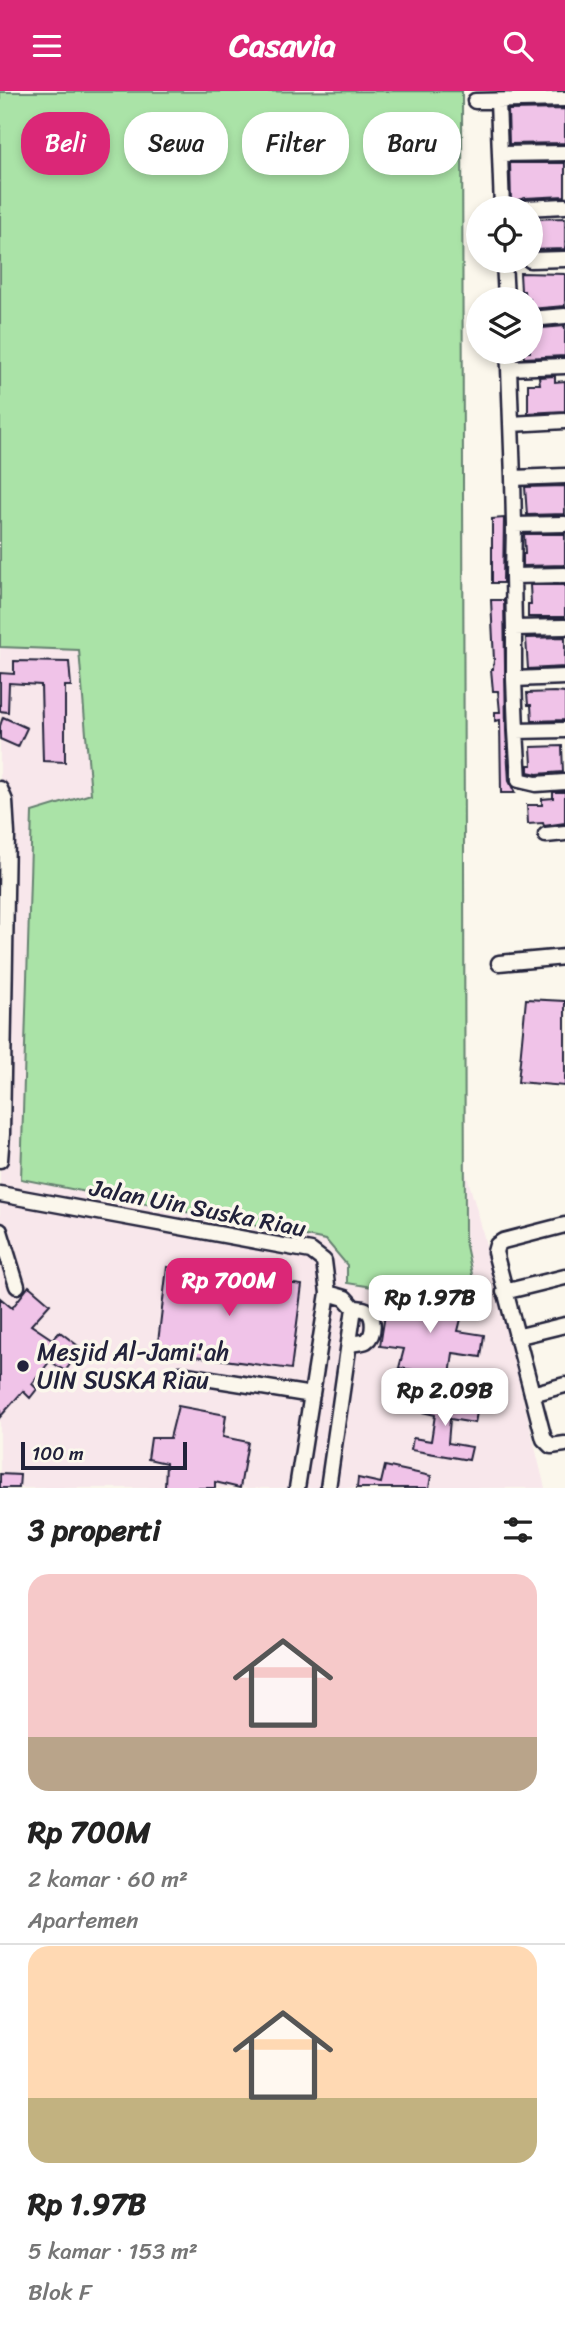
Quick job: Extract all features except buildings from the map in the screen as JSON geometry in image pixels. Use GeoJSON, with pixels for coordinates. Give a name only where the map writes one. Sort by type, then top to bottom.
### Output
{"type":"FeatureCollection","features":[{"type":"Feature","properties":{"kind":"street"},"geometry":{"type":"LineString","coordinates":[[475,101],[565,99]]}},
{"type":"Feature","properties":{"kind":"street"},"geometry":{"type":"LineString","coordinates":[[498,101],[502,196]]}},
{"type":"Feature","properties":{"kind":"street"},"geometry":{"type":"LineString","coordinates":[[500,154],[565,153]]}},
{"type":"Feature","properties":{"kind":"street"},"geometry":{"type":"LineString","coordinates":[[543,208],[565,207]]}},
{"type":"Feature","properties":{"kind":"street"},"geometry":{"type":"LineString","coordinates":[[543,260],[565,259]]}},
{"type":"Feature","properties":{"kind":"street"},"geometry":{"type":"LineString","coordinates":[[543,318],[565,316]]}},
{"type":"Feature","properties":{"kind":"street"},"geometry":{"type":"LineString","coordinates":[[509,364],[514,525],[514,679],[519,780],[536,784],[565,782]]}},
{"type":"Feature","properties":{"kind":"street"},"geometry":{"type":"LineString","coordinates":[[509,368],[565,366]]}},
{"type":"Feature","properties":{"kind":"street"},"geometry":{"type":"LineString","coordinates":[[511,424],[565,421]]}},
{"type":"Feature","properties":{"kind":"street"},"geometry":{"type":"LineString","coordinates":[[513,478],[565,476]]}},
{"type":"Feature","properties":{"kind":"street"},"geometry":{"type":"LineString","coordinates":[[514,525],[565,524]]}},
{"type":"Feature","properties":{"kind":"street"},"geometry":{"type":"LineString","coordinates":[[513,576],[565,575]]}},
{"type":"Feature","properties":{"kind":"street"},"geometry":{"type":"LineString","coordinates":[[514,628],[565,627]]}},
{"type":"Feature","properties":{"kind":"street"},"geometry":{"type":"LineString","coordinates":[[514,679],[565,677]]}},
{"type":"Feature","properties":{"kind":"street"},"geometry":{"type":"LineString","coordinates":[[516,731],[565,730]]}},
{"type":"Feature","properties":{"kind":"street"},"geometry":{"type":"LineString","coordinates":[[0,789],[5,801],[0,1160]]}},
{"type":"Feature","properties":{"kind":"street"},"geometry":{"type":"LineString","coordinates":[[546,835],[565,833]]}},
{"type":"Feature","properties":{"kind":"street"},"geometry":{"type":"LineString","coordinates":[[499,963],[565,957]]}},
{"type":"Feature","properties":{"kind":"street","name":"Jalan Uin Suska Riau"},"geometry":{"type":"LineString","coordinates":[[0,1194],[311,1251],[324,1261],[328,1293],[296,1488]]}},
{"type":"Feature","properties":{"kind":"street"},"geometry":{"type":"LineString","coordinates":[[565,1225],[503,1241],[497,1245],[495,1258],[544,1439],[551,1446],[565,1444]]}},
{"type":"Feature","properties":{"kind":"street"},"geometry":{"type":"LineString","coordinates":[[0,1231],[16,1286]]}},
{"type":"Feature","properties":{"kind":"street"},"geometry":{"type":"LineString","coordinates":[[504,1292],[565,1277]]}},
{"type":"Feature","properties":{"kind":"street"},"geometry":{"type":"LineString","coordinates":[[328,1293],[345,1298],[354,1308],[366,1310],[372,1317],[371,1335],[365,1341],[349,1344]]}},
{"type":"Feature","properties":{"kind":"street"},"geometry":{"type":"LineString","coordinates":[[328,1488],[354,1308]]}},
{"type":"Feature","properties":{"kind":"street"},"geometry":{"type":"LineString","coordinates":[[516,1337],[565,1325]]}},
{"type":"Feature","properties":{"kind":"street"},"geometry":{"type":"LineString","coordinates":[[180,1374],[312,1395]]}},
{"type":"Feature","properties":{"kind":"street"},"geometry":{"type":"LineString","coordinates":[[531,1394],[565,1385]]}},
{"type":"Feature","properties":{"kind":"shaded area"},"geometry":{"type":"Polygon","coordinates":[[[0,91],[389,91],[390,112],[363,112],[363,175],[392,175],[420,1014],[480,1221],[545,1488],[0,1488],[0,91]]]}},
{"type":"Feature","properties":{"kind":"green space"},"geometry":{"type":"Polygon","coordinates":[[[462,91],[465,1241],[476,1293],[413,1286],[397,1291],[347,1283],[347,1265],[326,1240],[21,1179],[32,812],[91,794],[79,650],[0,647],[0,92],[462,91]]]}},
{"type":"Feature","properties":{"kind":"place","name":"Mesjid Al-Jami'ah UIN SUSKA Riau"},"geometry":{"type":"Point","coordinates":[23,1366]}}]}
